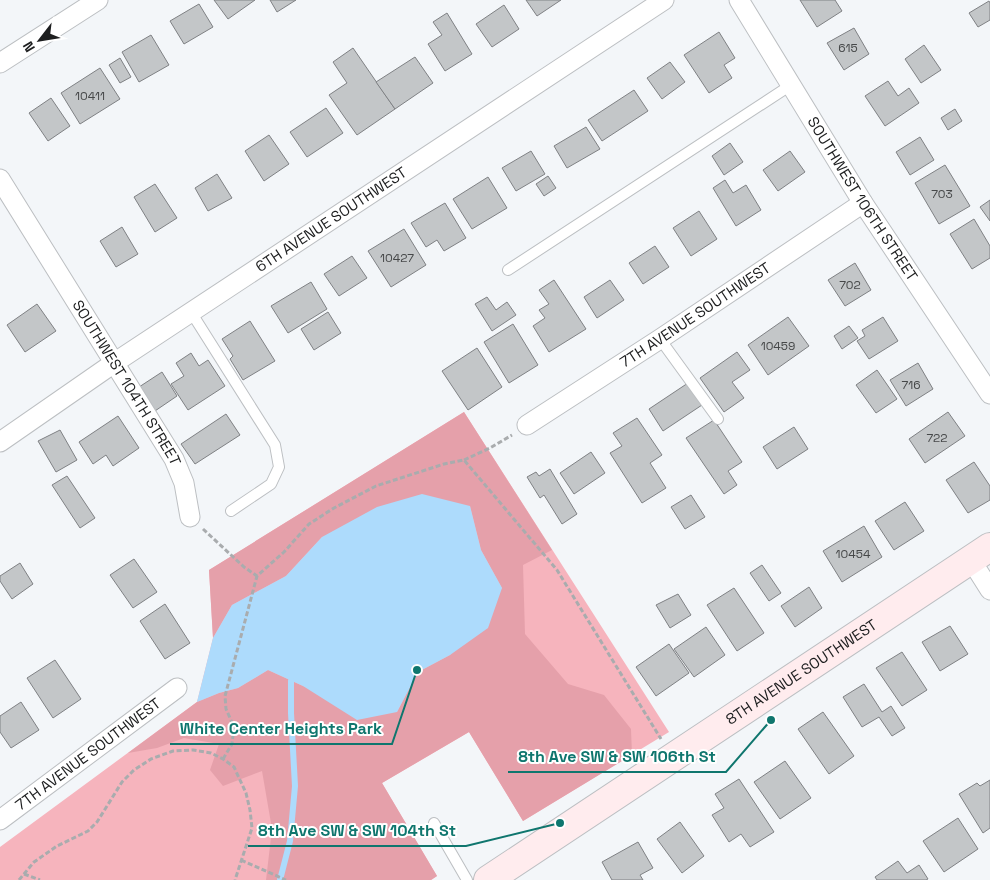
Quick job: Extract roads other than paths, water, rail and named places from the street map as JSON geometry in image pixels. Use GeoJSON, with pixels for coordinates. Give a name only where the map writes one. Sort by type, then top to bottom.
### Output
{"type":"FeatureCollection","features":[{"type":"Feature","properties":{"kind":"street"},"geometry":{"type":"LineString","coordinates":[[0,63],[98,0]]}},
{"type":"Feature","properties":{"kind":"street","name":"6TH AVENUE SOUTHWEST"},"geometry":{"type":"LineString","coordinates":[[0,442],[114,363],[664,0]]}},
{"type":"Feature","properties":{"kind":"street","name":"SOUTHWEST 106TH STREET"},"geometry":{"type":"LineString","coordinates":[[739,0],[863,203],[990,394]]}},
{"type":"Feature","properties":{"kind":"street","name":"SOUTHWEST 104TH STREET"},"geometry":{"type":"LineString","coordinates":[[0,179],[174,459],[184,484],[190,517]]}},
{"type":"Feature","properties":{"kind":"street","name":"7TH AVENUE SOUTHWEST"},"geometry":{"type":"LineString","coordinates":[[526,425],[660,339],[863,203]]}},
{"type":"Feature","properties":{"kind":"street"},"geometry":{"type":"LineString","coordinates":[[981,554],[990,590]]}},
{"type":"Feature","properties":{"kind":"street","name":"8TH AVENUE SOUTHWEST"},"geometry":{"type":"LineString","coordinates":[[488,880],[981,554]]}},
{"type":"Feature","properties":{"kind":"street","name":"7TH AVENUE SOUTHWEST"},"geometry":{"type":"LineString","coordinates":[[0,820],[177,688]]}},
{"type":"Feature","properties":{"kind":"lane"},"geometry":{"type":"LineString","coordinates":[[508,270],[790,85]]}},
{"type":"Feature","properties":{"kind":"lane"},"geometry":{"type":"LineString","coordinates":[[192,312],[274,445],[279,467],[271,484],[231,511]]}},
{"type":"Feature","properties":{"kind":"lane"},"geometry":{"type":"LineString","coordinates":[[660,339],[718,419]]}},
{"type":"Feature","properties":{"kind":"lane"},"geometry":{"type":"LineString","coordinates":[[434,823],[467,880]]}},
{"type":"Feature","properties":{"kind":"water"},"geometry":{"type":"Polygon","coordinates":[[[422,494],[470,506],[481,550],[502,588],[488,628],[450,655],[418,672],[397,712],[357,720],[303,686],[268,670],[238,688],[197,702],[213,638],[232,605],[286,576],[322,537],[377,507],[422,494]]]}},
{"type":"Feature","properties":{"kind":"waterway"},"geometry":{"type":"LineString","coordinates":[[280,880],[290,841],[295,786],[291,681]]}},
{"type":"Feature","properties":{"kind":"place","name":"White Center Heights Park"},"geometry":{"type":"Point","coordinates":[417,670]}},
{"type":"Feature","properties":{"kind":"place","name":"8th Ave SW & SW 106th St"},"geometry":{"type":"Point","coordinates":[771,720]}},
{"type":"Feature","properties":{"kind":"place","name":"8th Ave SW & SW 104th St"},"geometry":{"type":"Point","coordinates":[560,823]}}]}
